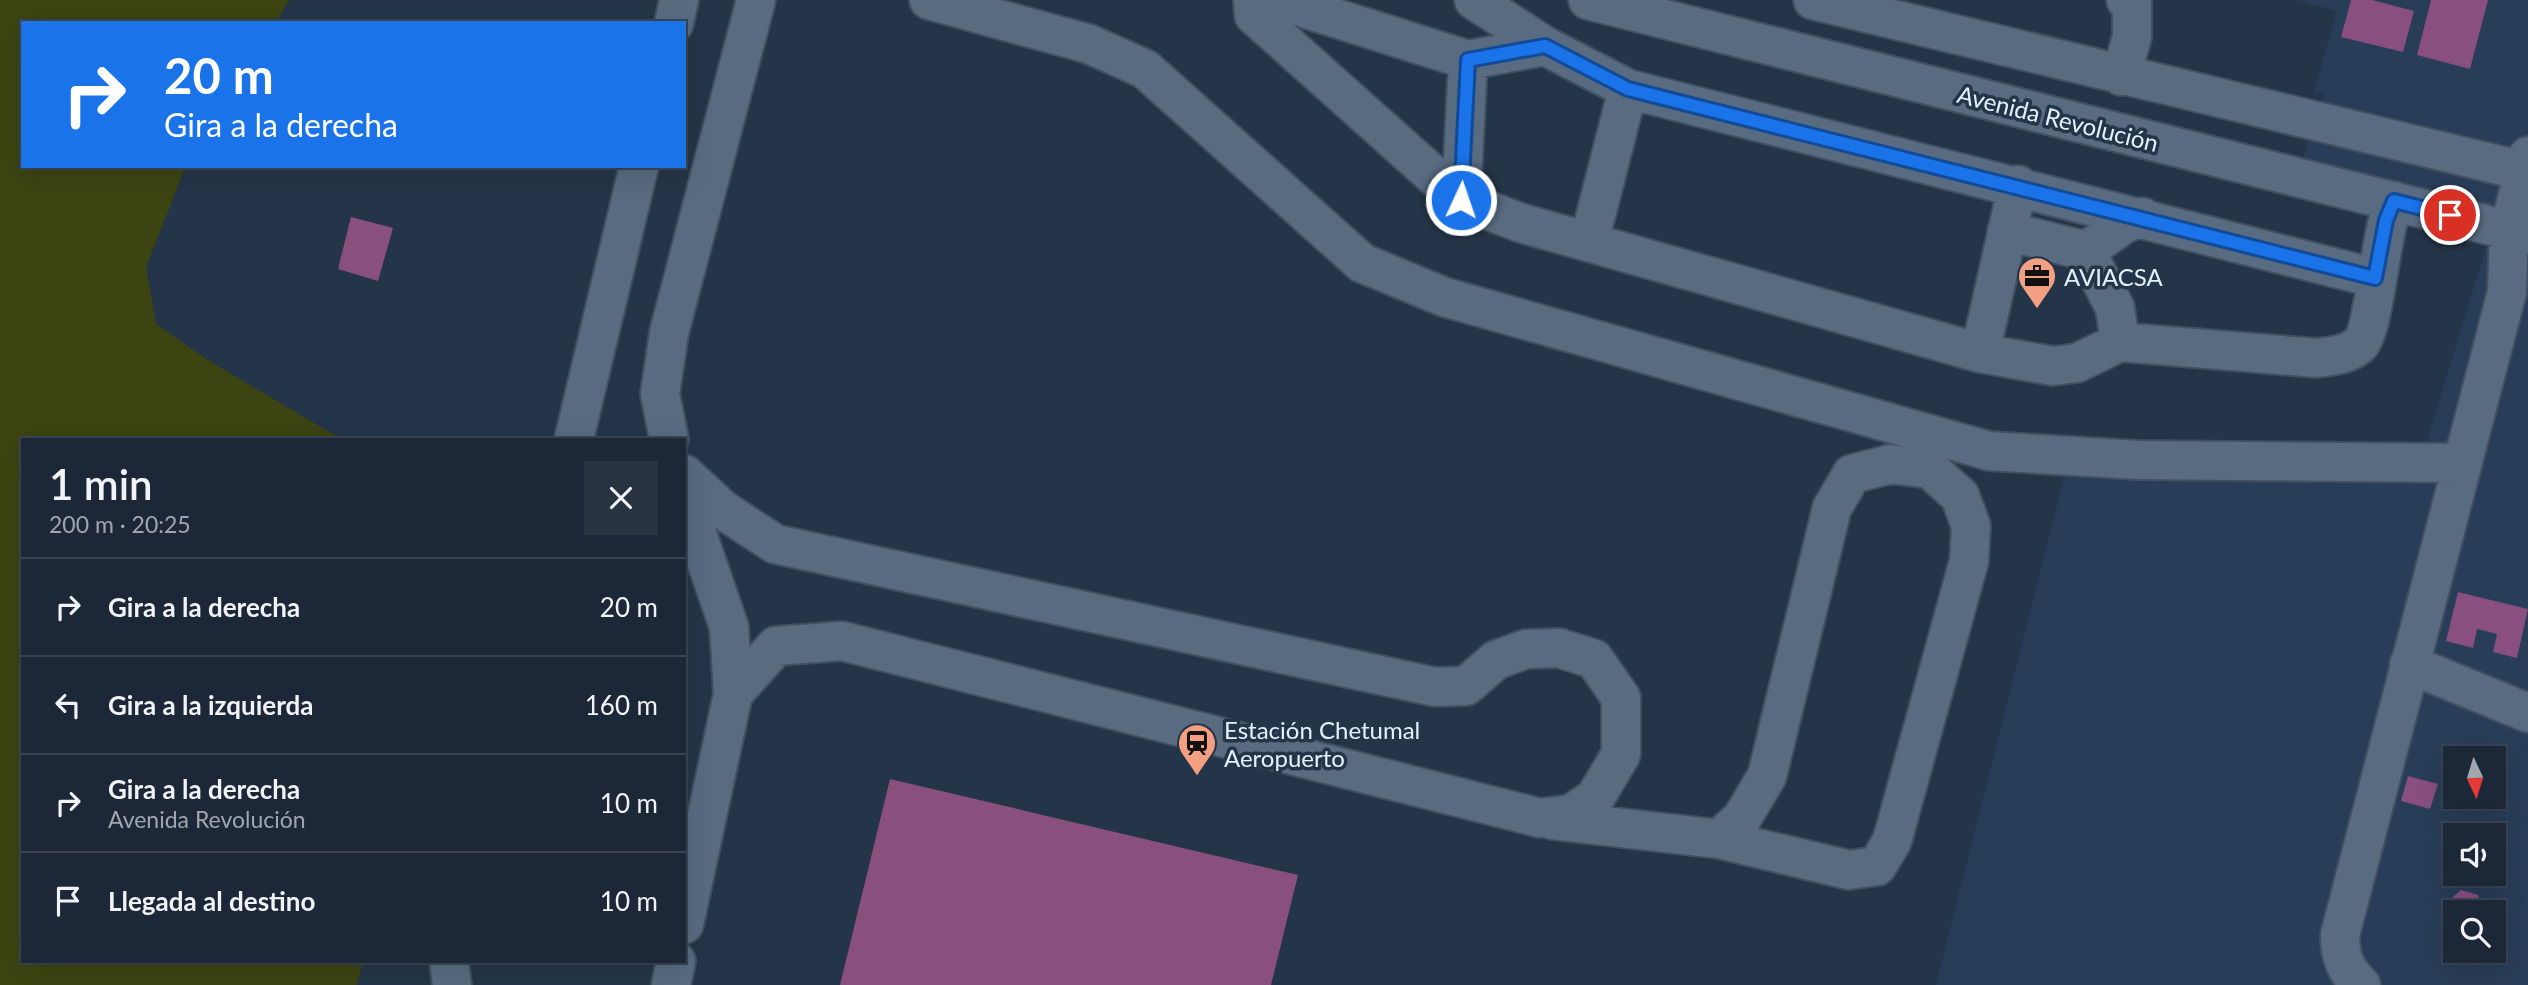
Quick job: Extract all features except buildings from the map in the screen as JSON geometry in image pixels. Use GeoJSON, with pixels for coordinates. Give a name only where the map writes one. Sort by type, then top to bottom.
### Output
{"type":"FeatureCollection","features":[{"type":"Feature","properties":{"kind":"street"},"geometry":{"type":"LineString","coordinates":[[674,21],[679,0]]}},
{"type":"Feature","properties":{"kind":"street"},"geometry":{"type":"LineString","coordinates":[[669,438],[660,394],[669,333],[756,0]]}},
{"type":"Feature","properties":{"kind":"street"},"geometry":{"type":"LineString","coordinates":[[929,0],[1089,44],[1144,69],[1362,264],[1444,297],[1989,451],[2138,460],[2460,463]]}},
{"type":"Feature","properties":{"kind":"street"},"geometry":{"type":"LineString","coordinates":[[1256,0],[1253,2],[1254,15],[1461,200],[1589,242],[1980,353],[2053,366],[2077,363],[2120,342],[2317,358],[2343,355],[2361,344],[2367,328],[2386,220],[2394,201]]}},
{"type":"Feature","properties":{"kind":"street"},"geometry":{"type":"LineString","coordinates":[[1278,0],[1468,60],[1545,46]]}},
{"type":"Feature","properties":{"kind":"street"},"geometry":{"type":"LineString","coordinates":[[1474,0],[1545,46],[1628,89],[2018,185],[2375,278]]}},
{"type":"Feature","properties":{"kind":"street","name":"Avenida Revolución"},"geometry":{"type":"LineString","coordinates":[[1588,0],[2518,233]]}},
{"type":"Feature","properties":{"kind":"street"},"geometry":{"type":"LineString","coordinates":[[1813,0],[2121,76],[2527,166],[2507,292],[2460,463],[2340,936],[2340,956],[2351,975],[2361,985]]}},
{"type":"Feature","properties":{"kind":"street"},"geometry":{"type":"LineString","coordinates":[[2121,76],[2132,37],[2132,4],[2126,0]]}},
{"type":"Feature","properties":{"kind":"street"},"geometry":{"type":"LineString","coordinates":[[1461,200],[1468,60]]}},
{"type":"Feature","properties":{"kind":"street"},"geometry":{"type":"LineString","coordinates":[[1589,242],[1628,89]]}},
{"type":"Feature","properties":{"kind":"street"},"geometry":{"type":"LineString","coordinates":[[574,438],[639,168]]}},
{"type":"Feature","properties":{"kind":"street"},"geometry":{"type":"LineString","coordinates":[[1980,353],[2018,185]]}},
{"type":"Feature","properties":{"kind":"street"},"geometry":{"type":"LineString","coordinates":[[2007,231],[2086,251],[2124,225],[2142,217]]}},
{"type":"Feature","properties":{"kind":"street"},"geometry":{"type":"LineString","coordinates":[[2086,251],[2115,308],[2120,342]]}},
{"type":"Feature","properties":{"kind":"street"},"geometry":{"type":"LineString","coordinates":[[733,694],[776,646],[842,641],[1540,818],[1719,839],[1849,870],[1877,866],[1892,841],[1969,561],[1971,526],[1960,496],[1930,469],[1891,464],[1852,474],[1832,508],[1766,776],[1742,818],[1719,839]]}},
{"type":"Feature","properties":{"kind":"street"},"geometry":{"type":"LineString","coordinates":[[686,476],[723,510],[775,544],[1435,687],[1466,686],[1496,660],[1527,649],[1559,648],[1594,659],[1621,698],[1621,754],[1595,798],[1571,814],[1540,818]]}},
{"type":"Feature","properties":{"kind":"street"},"geometry":{"type":"LineString","coordinates":[[686,502],[729,627],[733,694],[686,915]]}},
{"type":"Feature","properties":{"kind":"street"},"geometry":{"type":"LineString","coordinates":[[2409,664],[2528,713]]}},
{"type":"Feature","properties":{"kind":"street"},"geometry":{"type":"LineString","coordinates":[[449,963],[452,985]]}},
{"type":"Feature","properties":{"kind":"street"},"geometry":{"type":"LineString","coordinates":[[671,985],[676,963]]}},
{"type":"Feature","properties":{"kind":"shaded area"},"geometry":{"type":"Polygon","coordinates":[[[2296,0],[2528,0],[2528,985],[1936,985],[2072,446],[2426,445],[2489,237],[2297,177],[2323,93],[2314,92],[2337,11],[2296,0]]]}},
{"type":"Feature","properties":{"kind":"green space"},"geometry":{"type":"Polygon","coordinates":[[[0,0],[289,0],[277,21],[21,21],[21,168],[185,168],[146,267],[156,324],[206,359],[339,438],[21,438],[21,963],[362,963],[357,985],[0,985],[0,0]]]}},
{"type":"Feature","properties":{"kind":"place","name":"AVIACSA"},"geometry":{"type":"Point","coordinates":[2037,310]}},
{"type":"Feature","properties":{"kind":"place","name":"Estación Chetumal Aeropuerto"},"geometry":{"type":"Point","coordinates":[1197,777]}},
{"type":"Feature","properties":{"kind":"route"},"geometry":{"type":"LineString","coordinates":[[1461,200],[1468,60],[1545,46],[1628,89],[2018,185],[2375,278],[2386,220],[2394,201],[2450,215]]}}]}
